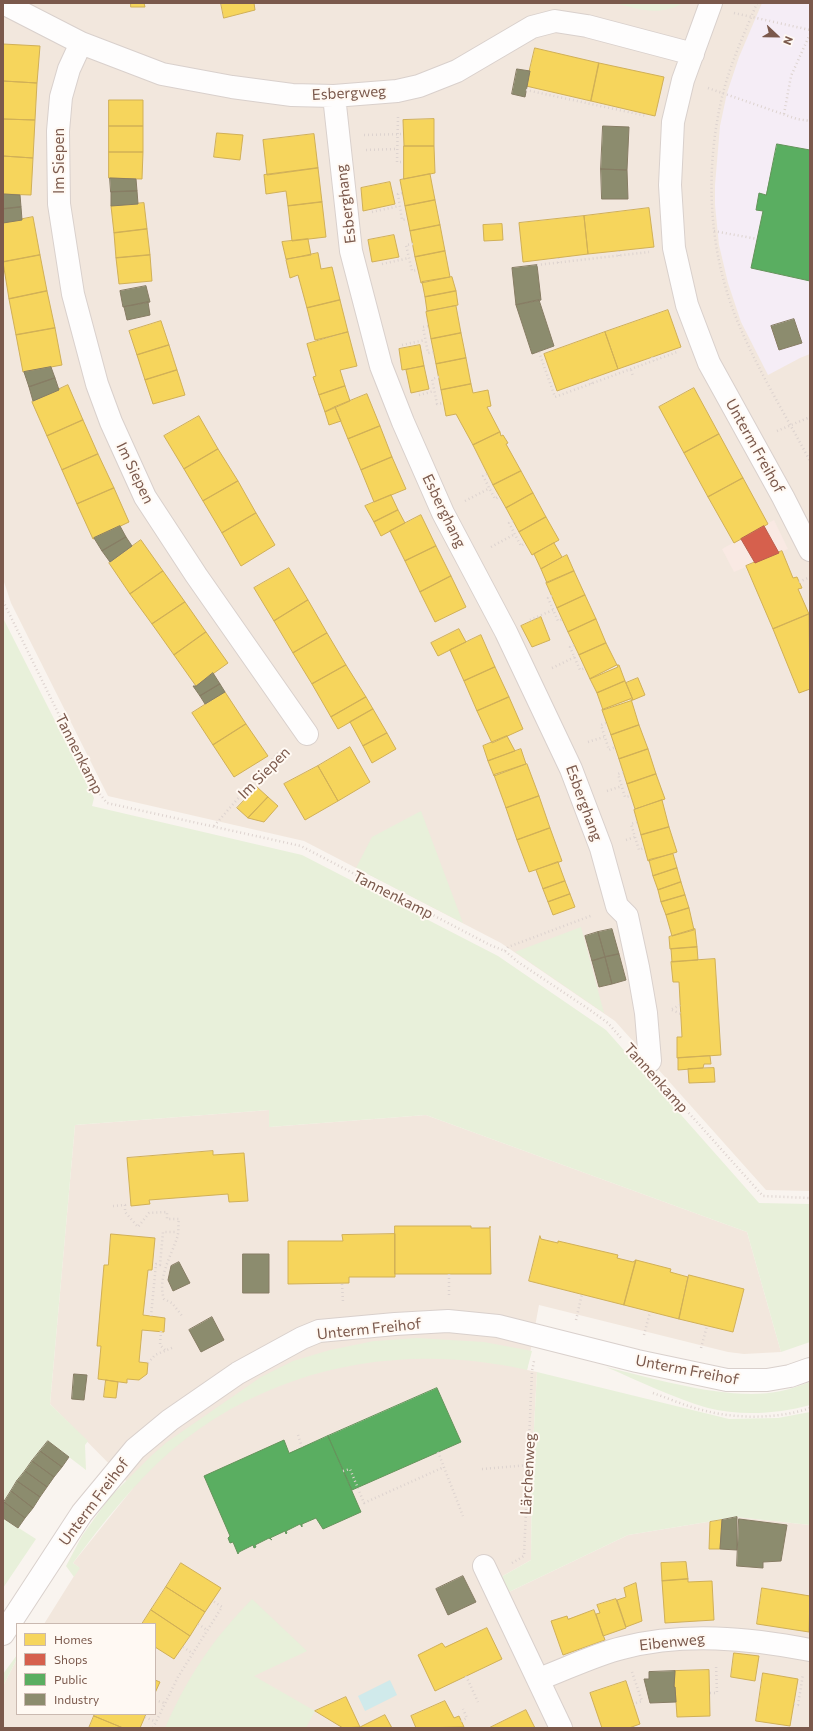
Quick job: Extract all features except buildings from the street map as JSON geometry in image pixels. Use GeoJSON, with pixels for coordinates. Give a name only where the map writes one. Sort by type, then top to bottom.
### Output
{"type":"FeatureCollection","features":[{"type":"Feature","properties":{"kind":"street","name":"Esbergweg"},"geometry":{"type":"LineString","coordinates":[[3,3],[81,43],[162,74],[232,87],[292,95],[334,96],[398,91],[419,86],[457,71],[532,27],[555,21],[587,26],[693,54]]}},
{"type":"Feature","properties":{"kind":"street","name":"Unterm Freihof"},"geometry":{"type":"LineString","coordinates":[[711,3],[683,80],[673,122],[670,185],[674,248],[687,305],[700,343],[810,550]]}},
{"type":"Feature","properties":{"kind":"street","name":"Im Siepen"},"geometry":{"type":"LineString","coordinates":[[81,43],[69,69],[61,97],[58,131],[59,204],[74,294],[97,384],[111,422],[145,497],[196,575],[308,734]]}},
{"type":"Feature","properties":{"kind":"street","name":"Esberghang"},"geometry":{"type":"LineString","coordinates":[[334,96],[351,251],[381,366],[402,422],[443,513],[502,624],[564,751],[601,848],[617,906],[627,916],[638,967],[654,1069]]}},
{"type":"Feature","properties":{"kind":"street","name":"Unterm Freihof"},"geometry":{"type":"LineString","coordinates":[[3,1634],[82,1513],[135,1449],[170,1420],[238,1373],[302,1338],[319,1331],[448,1321],[498,1326],[637,1361],[727,1380],[767,1380],[790,1376],[810,1369]]}},
{"type":"Feature","properties":{"kind":"street"},"geometry":{"type":"LineString","coordinates":[[486,1571],[539,1679],[561,1728]]}},
{"type":"Feature","properties":{"kind":"street","name":"Eibenweg"},"geometry":{"type":"LineString","coordinates":[[539,1679],[618,1649],[645,1643],[686,1639],[735,1639],[810,1650]]}},
{"type":"Feature","properties":{"kind":"path"},"geometry":{"type":"LineString","coordinates":[[757,3],[723,92],[716,125],[711,194],[714,231],[725,284],[739,323],[749,346],[810,461]]}},
{"type":"Feature","properties":{"kind":"path"},"geometry":{"type":"LineString","coordinates":[[751,17],[810,30]]}},
{"type":"Feature","properties":{"kind":"path"},"geometry":{"type":"LineString","coordinates":[[784,114],[791,76],[810,34]]}},
{"type":"Feature","properties":{"kind":"path"},"geometry":{"type":"LineString","coordinates":[[526,90],[623,109],[673,122]]}},
{"type":"Feature","properties":{"kind":"path"},"geometry":{"type":"LineString","coordinates":[[723,92],[797,119],[810,122]]}},
{"type":"Feature","properties":{"kind":"path"},"geometry":{"type":"LineString","coordinates":[[390,134],[403,134]]}},
{"type":"Feature","properties":{"kind":"path"},"geometry":{"type":"LineString","coordinates":[[398,134],[397,162],[404,162]]}},
{"type":"Feature","properties":{"kind":"path"},"geometry":{"type":"LineString","coordinates":[[387,149],[397,149]]}},
{"type":"Feature","properties":{"kind":"path"},"geometry":{"type":"LineString","coordinates":[[402,193],[398,194],[399,206],[402,220],[407,219]]}},
{"type":"Feature","properties":{"kind":"path","name":"Esberghang"},"geometry":{"type":"LineString","coordinates":[[365,213],[399,206]]}},
{"type":"Feature","properties":{"kind":"path"},"geometry":{"type":"LineString","coordinates":[[714,231],[757,239]]}},
{"type":"Feature","properties":{"kind":"path"},"geometry":{"type":"LineString","coordinates":[[413,244],[406,246],[412,271],[418,270]]}},
{"type":"Feature","properties":{"kind":"path"},"geometry":{"type":"LineString","coordinates":[[536,265],[619,256],[674,248]]}},
{"type":"Feature","properties":{"kind":"path"},"geometry":{"type":"LineString","coordinates":[[619,251],[619,256]]}},
{"type":"Feature","properties":{"kind":"path"},"geometry":{"type":"LineString","coordinates":[[380,264],[409,258]]}},
{"type":"Feature","properties":{"kind":"path"},"geometry":{"type":"LineString","coordinates":[[558,258],[558,263]]}},
{"type":"Feature","properties":{"kind":"path"},"geometry":{"type":"LineString","coordinates":[[428,326],[423,327],[425,340],[428,353],[434,352]]}},
{"type":"Feature","properties":{"kind":"path"},"geometry":{"type":"LineString","coordinates":[[398,346],[425,340]]}},
{"type":"Feature","properties":{"kind":"path"},"geometry":{"type":"LineString","coordinates":[[539,352],[555,397],[631,370],[700,343]]}},
{"type":"Feature","properties":{"kind":"path"},"geometry":{"type":"LineString","coordinates":[[652,357],[654,361]]}},
{"type":"Feature","properties":{"kind":"path"},"geometry":{"type":"LineString","coordinates":[[631,370],[633,376]]}},
{"type":"Feature","properties":{"kind":"path"},"geometry":{"type":"LineString","coordinates":[[438,377],[432,379],[434,391],[437,404],[444,403]]}},
{"type":"Feature","properties":{"kind":"path"},"geometry":{"type":"LineString","coordinates":[[590,379],[592,384]]}},
{"type":"Feature","properties":{"kind":"path"},"geometry":{"type":"LineString","coordinates":[[412,396],[434,391]]}},
{"type":"Feature","properties":{"kind":"path"},"geometry":{"type":"LineString","coordinates":[[790,424],[810,417]]}},
{"type":"Feature","properties":{"kind":"path"},"geometry":{"type":"LineString","coordinates":[[487,474],[484,476],[495,498],[500,496]]}},
{"type":"Feature","properties":{"kind":"path","name":"Esberghang"},"geometry":{"type":"LineString","coordinates":[[461,503],[490,488]]}},
{"type":"Feature","properties":{"kind":"path"},"geometry":{"type":"LineString","coordinates":[[513,521],[510,523],[521,546],[525,543]]}},
{"type":"Feature","properties":{"kind":"path","name":"Esberghang"},"geometry":{"type":"LineString","coordinates":[[484,550],[515,534]]}},
{"type":"Feature","properties":{"kind":"path"},"geometry":{"type":"LineString","coordinates":[[799,582],[810,577]]}},
{"type":"Feature","properties":{"kind":"path"},"geometry":{"type":"LineString","coordinates":[[552,596],[548,598],[558,621],[563,619]]}},
{"type":"Feature","properties":{"kind":"path","name":"Tannenkamp"},"geometry":{"type":"LineString","coordinates":[[3,601],[100,796],[107,803],[301,846],[490,945],[505,951],[518,962],[608,1024],[623,1040]]}},
{"type":"Feature","properties":{"kind":"path"},"geometry":{"type":"LineString","coordinates":[[527,622],[553,610]]}},
{"type":"Feature","properties":{"kind":"path"},"geometry":{"type":"LineString","coordinates":[[574,645],[570,647],[580,670],[585,668]]}},
{"type":"Feature","properties":{"kind":"path"},"geometry":{"type":"LineString","coordinates":[[550,669],[575,657]]}},
{"type":"Feature","properties":{"kind":"path"},"geometry":{"type":"LineString","coordinates":[[606,723],[601,725],[604,737],[609,750],[615,748]]}},
{"type":"Feature","properties":{"kind":"path","name":"Im Siepen"},"geometry":{"type":"LineString","coordinates":[[214,826],[277,754],[308,734]]}},
{"type":"Feature","properties":{"kind":"path","name":"Esberghang"},"geometry":{"type":"LineString","coordinates":[[588,742],[604,737]]}},
{"type":"Feature","properties":{"kind":"path"},"geometry":{"type":"LineString","coordinates":[[623,772],[618,774],[625,797],[631,796]]}},
{"type":"Feature","properties":{"kind":"path","name":"Esberghang"},"geometry":{"type":"LineString","coordinates":[[601,794],[622,786]]}},
{"type":"Feature","properties":{"kind":"path"},"geometry":{"type":"LineString","coordinates":[[637,822],[631,824],[638,850],[644,848]]}},
{"type":"Feature","properties":{"kind":"path"},"geometry":{"type":"LineString","coordinates":[[505,951],[508,947],[617,906]]}},
{"type":"Feature","properties":{"kind":"path"},"geometry":{"type":"LineString","coordinates":[[680,1005],[671,1010],[681,1014]]}},
{"type":"Feature","properties":{"kind":"path","name":"Tannenkamp"},"geometry":{"type":"LineString","coordinates":[[654,1069],[763,1196],[810,1198]]}},
{"type":"Feature","properties":{"kind":"path"},"geometry":{"type":"LineString","coordinates":[[113,1206],[125,1205],[126,1212],[138,1227],[150,1213],[167,1212],[167,1219],[179,1219],[178,1232],[167,1264],[162,1294],[164,1299],[172,1303],[183,1316]]}},
{"type":"Feature","properties":{"kind":"path"},"geometry":{"type":"LineString","coordinates":[[151,1316],[156,1264],[160,1265],[163,1232],[178,1232]]}},
{"type":"Feature","properties":{"kind":"path"},"geometry":{"type":"LineString","coordinates":[[703,1339],[706,1326]]}},
{"type":"Feature","properties":{"kind":"path"},"geometry":{"type":"LineString","coordinates":[[161,1331],[160,1345],[165,1350]]}},
{"type":"Feature","properties":{"kind":"path"},"geometry":{"type":"LineString","coordinates":[[148,1363],[155,1355],[174,1347]]}},
{"type":"Feature","properties":{"kind":"path","name":"Lärchenweg"},"geometry":{"type":"LineString","coordinates":[[486,1571],[524,1556],[532,1371],[535,1355]]}},
{"type":"Feature","properties":{"kind":"path"},"geometry":{"type":"LineString","coordinates":[[298,1436],[302,1447]]}},
{"type":"Feature","properties":{"kind":"path"},"geometry":{"type":"LineString","coordinates":[[438,1452],[464,1516]]}},
{"type":"Feature","properties":{"kind":"path"},"geometry":{"type":"LineString","coordinates":[[482,1468],[529,1465]]}},
{"type":"Feature","properties":{"kind":"path"},"geometry":{"type":"LineString","coordinates":[[343,1471],[350,1469],[364,1503],[444,1467]]}},
{"type":"Feature","properties":{"kind":"path"},"geometry":{"type":"LineString","coordinates":[[153,1728],[164,1703],[192,1654],[222,1607],[212,1601]]}},
{"type":"Feature","properties":{"kind":"path"},"geometry":{"type":"LineString","coordinates":[[198,1624],[207,1630]]}},
{"type":"Feature","properties":{"kind":"path"},"geometry":{"type":"LineString","coordinates":[[183,1648],[192,1654]]}},
{"type":"Feature","properties":{"kind":"path"},"geometry":{"type":"LineString","coordinates":[[466,1676],[478,1702]]}},
{"type":"Feature","properties":{"kind":"path"},"geometry":{"type":"LineString","coordinates":[[710,1693],[717,1693]]}},
{"type":"Feature","properties":{"kind":"path"},"geometry":{"type":"LineString","coordinates":[[156,1700],[164,1703]]}},
{"type":"Feature","properties":{"kind":"path"},"geometry":{"type":"LineString","coordinates":[[633,1704],[642,1701]]}},
{"type":"Feature","properties":{"kind":"path"},"geometry":{"type":"LineString","coordinates":[[794,1704],[798,1705]]}},
{"type":"Feature","properties":{"kind":"path"},"geometry":{"type":"LineString","coordinates":[[461,1721],[468,1718],[463,1709]]}},
{"type":"Feature","properties":{"kind":"path"},"geometry":{"type":"LineString","coordinates":[[145,1717],[156,1722]]}},
{"type":"Feature","properties":{"kind":"shaded area"},"geometry":{"type":"Polygon","coordinates":[[[3,3],[810,3],[810,1191],[766,1190],[615,1021],[501,943],[304,841],[108,796],[11,603],[3,579],[3,3]]]}},
{"type":"Feature","properties":{"kind":"shaded area"},"geometry":{"type":"Polygon","coordinates":[[[762,3],[810,3],[810,354],[768,375],[741,322],[728,283],[719,245],[715,205],[715,185],[720,126],[727,93],[739,57],[762,3]]]}},
{"type":"Feature","properties":{"kind":"shaded area"},"geometry":{"type":"Polygon","coordinates":[[[774,520],[788,549],[734,572],[722,549],[774,520]]]}},
{"type":"Feature","properties":{"kind":"shaded area"},"geometry":{"type":"Polygon","coordinates":[[[269,1110],[269,1127],[426,1115],[747,1232],[781,1352],[744,1354],[728,1352],[539,1305],[527,1370],[537,1372],[532,1465],[531,1560],[501,1577],[509,1592],[628,1535],[737,1517],[810,1525],[810,1728],[3,1728],[3,1686],[16,1661],[16,1715],[156,1715],[156,1623],[45,1623],[79,1568],[73,1563],[133,1488],[50,1404],[75,1125],[269,1110]]]}},
{"type":"Feature","properties":{"kind":"green space"},"geometry":{"type":"Polygon","coordinates":[[[614,3],[683,3],[665,10],[657,11],[614,3]]]}},
{"type":"Feature","properties":{"kind":"green space"},"geometry":{"type":"Polygon","coordinates":[[[3,618],[94,798],[92,806],[302,855],[498,956],[606,1030],[759,1203],[810,1204],[810,1342],[781,1352],[747,1232],[426,1115],[269,1127],[269,1110],[75,1125],[50,1404],[88,1441],[85,1445],[86,1470],[48,1441],[32,1461],[3,1503],[3,618]]]}},
{"type":"Feature","properties":{"kind":"green space"},"geometry":{"type":"Polygon","coordinates":[[[421,811],[463,923],[356,868],[372,837],[421,811]]]}},
{"type":"Feature","properties":{"kind":"green space"},"geometry":{"type":"Polygon","coordinates":[[[581,927],[604,1013],[515,952],[581,927]]]}},
{"type":"Feature","properties":{"kind":"green space"},"geometry":{"type":"Polygon","coordinates":[[[417,1338],[484,1342],[532,1351],[527,1370],[480,1362],[433,1359],[386,1361],[340,1368],[295,1380],[252,1398],[211,1421],[172,1450],[132,1490],[96,1533],[73,1563],[80,1568],[74,1577],[66,1566],[82,1536],[109,1498],[152,1455],[167,1442],[261,1377],[293,1361],[330,1350],[374,1341],[417,1338]]]}},
{"type":"Feature","properties":{"kind":"green space"},"geometry":{"type":"Polygon","coordinates":[[[606,1367],[694,1388],[740,1394],[761,1394],[781,1391],[810,1382],[810,1405],[759,1413],[720,1411],[656,1389],[606,1367]]]}},
{"type":"Feature","properties":{"kind":"green space"},"geometry":{"type":"Polygon","coordinates":[[[537,1372],[729,1419],[778,1418],[810,1412],[810,1525],[737,1517],[628,1535],[509,1592],[501,1577],[531,1560],[532,1465],[537,1372]]]}},
{"type":"Feature","properties":{"kind":"green space"},"geometry":{"type":"Polygon","coordinates":[[[3,1518],[36,1539],[3,1588],[3,1518]]]}},
{"type":"Feature","properties":{"kind":"green space"},"geometry":{"type":"Polygon","coordinates":[[[252,1599],[307,1651],[254,1676],[315,1711],[306,1728],[165,1728],[192,1675],[202,1659],[225,1629],[252,1599]]]}},
{"type":"Feature","properties":{"kind":"green space"},"geometry":{"type":"Polygon","coordinates":[[[16,1656],[16,1661],[3,1686],[3,1674],[16,1656]]]}},
{"type":"Feature","properties":{"kind":"water"},"geometry":{"type":"Polygon","coordinates":[[[390,1680],[397,1695],[365,1711],[358,1696],[390,1680]]]}}]}
